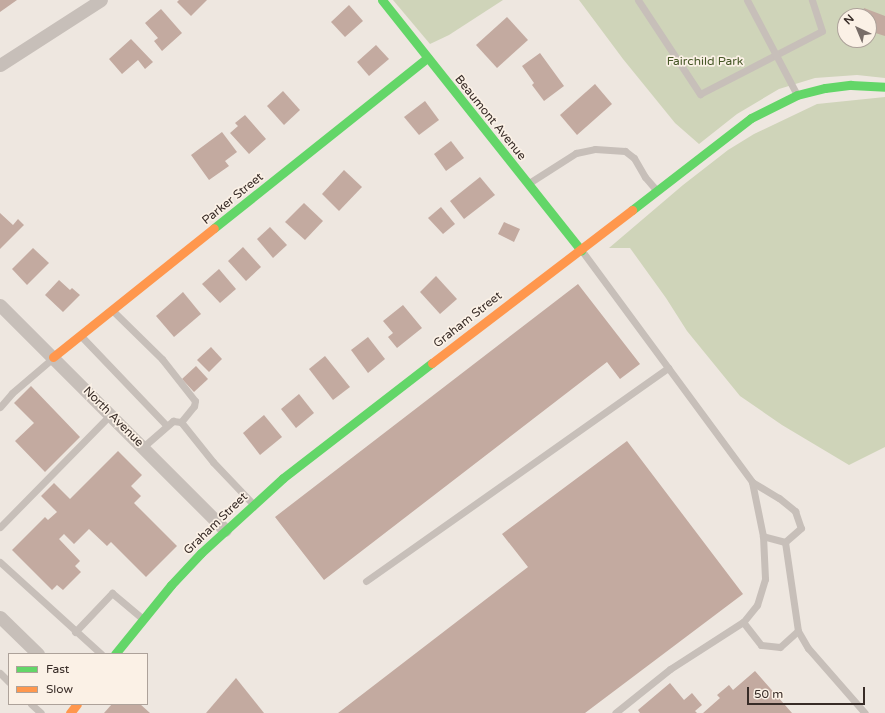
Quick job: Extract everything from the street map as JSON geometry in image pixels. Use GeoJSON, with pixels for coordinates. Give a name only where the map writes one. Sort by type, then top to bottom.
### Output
{"type":"FeatureCollection","features":[{"type":"Feature","properties":{"kind":"street"},"geometry":{"type":"LineString","coordinates":[[0,64],[101,0]]}},
{"type":"Feature","properties":{"kind":"street","name":"Beaumont Avenue"},"geometry":{"type":"LineString","coordinates":[[382,0],[581,250]]}},
{"type":"Feature","properties":{"kind":"street","name":"Parker Street"},"geometry":{"type":"LineString","coordinates":[[53,357],[427,58]]}},
{"type":"Feature","properties":{"kind":"street","name":"Graham Street"},"geometry":{"type":"LineString","coordinates":[[116,653],[171,585],[225,530],[283,478],[533,285],[657,192],[751,118],[797,95],[825,88],[851,85],[885,87]]}},
{"type":"Feature","properties":{"kind":"street","name":"North Avenue"},"geometry":{"type":"LineString","coordinates":[[0,305],[225,530]]}},
{"type":"Feature","properties":{"kind":"street"},"geometry":{"type":"LineString","coordinates":[[0,617],[37,653]]}},
{"type":"Feature","properties":{"kind":"street"},"geometry":{"type":"LineString","coordinates":[[70,713],[76,705]]}},
{"type":"Feature","properties":{"kind":"lane"},"geometry":{"type":"LineString","coordinates":[[638,0],[700,94],[822,31],[812,0]]}},
{"type":"Feature","properties":{"kind":"lane"},"geometry":{"type":"LineString","coordinates":[[747,0],[797,95]]}},
{"type":"Feature","properties":{"kind":"lane"},"geometry":{"type":"LineString","coordinates":[[527,184],[576,153],[595,150],[625,151],[634,158],[657,192]]}},
{"type":"Feature","properties":{"kind":"lane"},"geometry":{"type":"LineString","coordinates":[[581,250],[752,482],[779,498],[795,511],[801,528],[785,542]]}},
{"type":"Feature","properties":{"kind":"lane"},"geometry":{"type":"LineString","coordinates":[[112,310],[162,359],[196,400],[194,406],[180,422]]}},
{"type":"Feature","properties":{"kind":"lane"},"geometry":{"type":"LineString","coordinates":[[81,336],[167,426]]}},
{"type":"Feature","properties":{"kind":"lane"},"geometry":{"type":"LineString","coordinates":[[0,407],[12,393],[53,357]]}},
{"type":"Feature","properties":{"kind":"lane"},"geometry":{"type":"LineString","coordinates":[[366,581],[668,368]]}},
{"type":"Feature","properties":{"kind":"lane"},"geometry":{"type":"LineString","coordinates":[[0,527],[110,415]]}},
{"type":"Feature","properties":{"kind":"lane"},"geometry":{"type":"LineString","coordinates":[[143,447],[173,421],[180,422],[213,462],[253,504]]}},
{"type":"Feature","properties":{"kind":"lane"},"geometry":{"type":"LineString","coordinates":[[615,713],[670,669],[743,622],[757,605],[765,579],[763,536],[752,482]]}},
{"type":"Feature","properties":{"kind":"lane"},"geometry":{"type":"LineString","coordinates":[[763,536],[785,542]]}},
{"type":"Feature","properties":{"kind":"lane"},"geometry":{"type":"LineString","coordinates":[[785,542],[798,631],[808,648],[865,713]]}},
{"type":"Feature","properties":{"kind":"lane"},"geometry":{"type":"LineString","coordinates":[[0,562],[75,632],[100,653]]}},
{"type":"Feature","properties":{"kind":"lane"},"geometry":{"type":"LineString","coordinates":[[75,632],[112,593],[143,619]]}},
{"type":"Feature","properties":{"kind":"lane"},"geometry":{"type":"LineString","coordinates":[[743,622],[761,646],[780,647],[798,631]]}},
{"type":"Feature","properties":{"kind":"lane"},"geometry":{"type":"LineString","coordinates":[[0,673],[8,681]]}},
{"type":"Feature","properties":{"kind":"lane"},"geometry":{"type":"LineString","coordinates":[[32,705],[41,713]]}},
{"type":"Feature","properties":{"kind":"green space"},"geometry":{"type":"Polygon","coordinates":[[[393,0],[503,0],[449,35],[430,44],[393,0]]]}},
{"type":"Feature","properties":{"kind":"green space","name":"Fairchild Park"},"geometry":{"type":"Polygon","coordinates":[[[579,0],[885,0],[885,78],[857,75],[815,78],[779,89],[737,114],[699,144],[675,123],[623,59],[579,0]]]}},
{"type":"Feature","properties":{"kind":"green space"},"geometry":{"type":"Polygon","coordinates":[[[885,97],[885,447],[849,465],[782,425],[740,396],[687,331],[666,298],[630,248],[609,248],[683,185],[728,150],[754,134],[817,104],[885,97]]]}},
{"type":"Feature","properties":{"kind":"building"},"geometry":{"type":"Polygon","coordinates":[[[0,0],[17,0],[0,12],[0,0]]]}},
{"type":"Feature","properties":{"kind":"building"},"geometry":{"type":"Polygon","coordinates":[[[179,0],[207,0],[191,16],[177,2],[179,0]]]}},
{"type":"Feature","properties":{"kind":"building"},"geometry":{"type":"Polygon","coordinates":[[[349,5],[363,21],[345,37],[331,22],[349,5]]]}},
{"type":"Feature","properties":{"kind":"building"},"geometry":{"type":"Polygon","coordinates":[[[161,9],[182,33],[162,51],[154,41],[158,38],[145,23],[161,9]]]}},
{"type":"Feature","properties":{"kind":"building"},"geometry":{"type":"Polygon","coordinates":[[[877,13],[885,16],[885,36],[877,34],[877,13]]]}},
{"type":"Feature","properties":{"kind":"building"},"geometry":{"type":"Polygon","coordinates":[[[507,17],[528,40],[497,68],[476,45],[507,17]]]}},
{"type":"Feature","properties":{"kind":"building"},"geometry":{"type":"Polygon","coordinates":[[[131,39],[153,62],[145,69],[138,60],[122,74],[109,59],[131,39]]]}},
{"type":"Feature","properties":{"kind":"building"},"geometry":{"type":"Polygon","coordinates":[[[376,45],[389,59],[369,76],[357,62],[376,45]]]}},
{"type":"Feature","properties":{"kind":"building"},"geometry":{"type":"Polygon","coordinates":[[[540,53],[564,86],[544,101],[532,85],[534,83],[522,66],[540,53]]]}},
{"type":"Feature","properties":{"kind":"building"},"geometry":{"type":"Polygon","coordinates":[[[595,84],[612,104],[577,135],[560,115],[595,84]]]}},
{"type":"Feature","properties":{"kind":"building"},"geometry":{"type":"Polygon","coordinates":[[[283,91],[300,110],[284,125],[267,106],[283,91]]]}},
{"type":"Feature","properties":{"kind":"building"},"geometry":{"type":"Polygon","coordinates":[[[425,101],[439,120],[419,135],[404,117],[425,101]]]}},
{"type":"Feature","properties":{"kind":"building"},"geometry":{"type":"Polygon","coordinates":[[[245,115],[266,139],[249,154],[230,133],[238,126],[235,123],[245,115]]]}},
{"type":"Feature","properties":{"kind":"building"},"geometry":{"type":"Polygon","coordinates":[[[222,132],[237,152],[225,161],[229,166],[209,180],[191,155],[222,132]]]}},
{"type":"Feature","properties":{"kind":"building"},"geometry":{"type":"Polygon","coordinates":[[[451,141],[464,158],[446,171],[434,154],[451,141]]]}},
{"type":"Feature","properties":{"kind":"building"},"geometry":{"type":"Polygon","coordinates":[[[344,170],[362,187],[339,211],[322,194],[344,170]]]}},
{"type":"Feature","properties":{"kind":"building"},"geometry":{"type":"Polygon","coordinates":[[[480,177],[495,195],[464,219],[450,201],[480,177]]]}},
{"type":"Feature","properties":{"kind":"building"},"geometry":{"type":"Polygon","coordinates":[[[304,203],[323,221],[305,240],[285,222],[304,203]]]}},
{"type":"Feature","properties":{"kind":"building"},"geometry":{"type":"Polygon","coordinates":[[[441,207],[455,224],[443,234],[428,218],[441,207]]]}},
{"type":"Feature","properties":{"kind":"building"},"geometry":{"type":"Polygon","coordinates":[[[0,213],[13,225],[18,219],[24,225],[0,249],[0,213]]]}},
{"type":"Feature","properties":{"kind":"building"},"geometry":{"type":"Polygon","coordinates":[[[504,222],[520,229],[514,242],[498,234],[504,222]]]}},
{"type":"Feature","properties":{"kind":"building"},"geometry":{"type":"Polygon","coordinates":[[[270,227],[287,245],[273,258],[257,239],[270,227]]]}},
{"type":"Feature","properties":{"kind":"building"},"geometry":{"type":"Polygon","coordinates":[[[243,247],[261,267],[246,281],[228,261],[243,247]]]}},
{"type":"Feature","properties":{"kind":"building"},"geometry":{"type":"Polygon","coordinates":[[[33,248],[49,263],[27,285],[12,269],[33,248]]]}},
{"type":"Feature","properties":{"kind":"building"},"geometry":{"type":"Polygon","coordinates":[[[219,269],[236,289],[220,303],[202,284],[219,269]]]}},
{"type":"Feature","properties":{"kind":"building"},"geometry":{"type":"Polygon","coordinates":[[[436,276],[457,299],[440,314],[420,292],[436,276]]]}},
{"type":"Feature","properties":{"kind":"building"},"geometry":{"type":"Polygon","coordinates":[[[59,280],[70,290],[72,288],[80,295],[63,312],[45,295],[59,280]]]}},
{"type":"Feature","properties":{"kind":"building"},"geometry":{"type":"Polygon","coordinates":[[[578,284],[640,364],[620,379],[607,362],[324,580],[275,517],[578,284]]]}},
{"type":"Feature","properties":{"kind":"building"},"geometry":{"type":"Polygon","coordinates":[[[183,292],[201,314],[174,337],[156,316],[183,292]]]}},
{"type":"Feature","properties":{"kind":"building"},"geometry":{"type":"Polygon","coordinates":[[[403,305],[422,328],[397,348],[388,337],[393,333],[383,321],[403,305]]]}},
{"type":"Feature","properties":{"kind":"building"},"geometry":{"type":"Polygon","coordinates":[[[368,337],[385,359],[368,373],[351,350],[368,337]]]}},
{"type":"Feature","properties":{"kind":"building"},"geometry":{"type":"Polygon","coordinates":[[[211,347],[222,359],[209,372],[197,360],[211,347]]]}},
{"type":"Feature","properties":{"kind":"building"},"geometry":{"type":"Polygon","coordinates":[[[325,356],[350,387],[333,400],[309,369],[325,356]]]}},
{"type":"Feature","properties":{"kind":"building"},"geometry":{"type":"Polygon","coordinates":[[[196,366],[208,379],[194,392],[182,379],[196,366]]]}},
{"type":"Feature","properties":{"kind":"building"},"geometry":{"type":"Polygon","coordinates":[[[31,386],[80,437],[45,472],[15,441],[34,423],[14,403],[31,386]]]}},
{"type":"Feature","properties":{"kind":"building"},"geometry":{"type":"Polygon","coordinates":[[[299,394],[314,413],[296,428],[281,409],[299,394]]]}},
{"type":"Feature","properties":{"kind":"building"},"geometry":{"type":"Polygon","coordinates":[[[264,415],[282,437],[260,455],[243,433],[264,415]]]}},
{"type":"Feature","properties":{"kind":"building"},"geometry":{"type":"Polygon","coordinates":[[[627,441],[743,594],[585,713],[338,713],[528,567],[502,534],[627,441]]]}},
{"type":"Feature","properties":{"kind":"building"},"geometry":{"type":"Polygon","coordinates":[[[118,451],[142,475],[131,486],[141,496],[134,503],[177,546],[146,577],[111,542],[107,546],[89,529],[74,544],[64,534],[59,539],[80,561],[75,566],[81,572],[63,590],[57,585],[52,590],[12,550],[45,517],[48,520],[57,512],[41,496],[54,483],[70,499],[118,451]]]}},
{"type":"Feature","properties":{"kind":"building"},"geometry":{"type":"Polygon","coordinates":[[[755,671],[792,713],[703,713],[720,698],[717,695],[729,685],[733,690],[755,671]]]}},
{"type":"Feature","properties":{"kind":"building"},"geometry":{"type":"Polygon","coordinates":[[[236,678],[264,713],[206,713],[236,678]]]}},
{"type":"Feature","properties":{"kind":"building"},"geometry":{"type":"Polygon","coordinates":[[[670,683],[684,700],[692,693],[702,705],[695,711],[697,713],[640,713],[638,710],[670,683]]]}},
{"type":"Feature","properties":{"kind":"building"},"geometry":{"type":"Polygon","coordinates":[[[111,705],[141,705],[150,713],[104,713],[111,705]]]}},
{"type":"Feature","properties":{"kind":"traffic: fast"},"geometry":{"type":"LineString","coordinates":[[382,0],[581,250]]}},
{"type":"Feature","properties":{"kind":"traffic: fast"},"geometry":{"type":"LineString","coordinates":[[214,228],[427,58]]}},
{"type":"Feature","properties":{"kind":"traffic: fast"},"geometry":{"type":"LineString","coordinates":[[632,210],[751,118],[797,95],[825,88],[851,85],[885,87]]}},
{"type":"Feature","properties":{"kind":"traffic: fast"},"geometry":{"type":"LineString","coordinates":[[116,653],[171,585],[201,553],[283,478],[432,363]]}},
{"type":"Feature","properties":{"kind":"traffic: slow"},"geometry":{"type":"LineString","coordinates":[[432,363],[632,210]]}},
{"type":"Feature","properties":{"kind":"traffic: slow"},"geometry":{"type":"LineString","coordinates":[[53,357],[214,228]]}},
{"type":"Feature","properties":{"kind":"traffic: slow"},"geometry":{"type":"LineString","coordinates":[[70,713],[76,705]]}}]}
